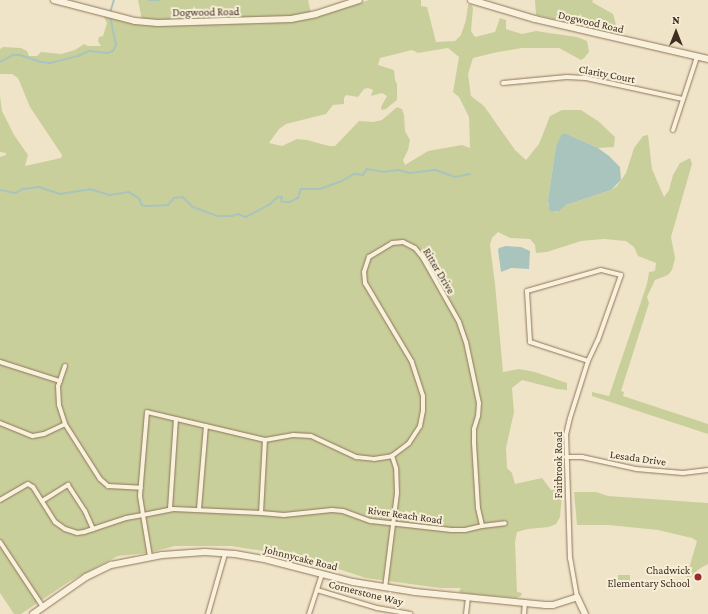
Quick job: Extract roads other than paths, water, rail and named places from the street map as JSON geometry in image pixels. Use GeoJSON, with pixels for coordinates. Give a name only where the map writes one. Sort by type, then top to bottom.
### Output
{"type":"FeatureCollection","features":[{"type":"Feature","properties":{"kind":"street","name":"Dogwood Road"},"geometry":{"type":"LineString","coordinates":[[54,0],[142,22],[158,23],[271,20],[316,14],[359,0]]}},
{"type":"Feature","properties":{"kind":"street","name":"Dogwood Road"},"geometry":{"type":"LineString","coordinates":[[470,0],[543,21],[708,59]]}},
{"type":"Feature","properties":{"kind":"street"},"geometry":{"type":"LineString","coordinates":[[673,130],[697,56]]}},
{"type":"Feature","properties":{"kind":"street","name":"Clarity Court"},"geometry":{"type":"LineString","coordinates":[[503,83],[568,77],[586,78],[683,99]]}},
{"type":"Feature","properties":{"kind":"street","name":"Ritter Drive"},"geometry":{"type":"LineString","coordinates":[[392,456],[409,443],[420,426],[423,411],[423,396],[412,362],[365,283],[364,272],[369,257],[392,243],[403,242],[415,248],[423,258],[459,322],[466,342],[479,403],[478,416],[474,429],[474,444],[478,508],[482,526]]}},
{"type":"Feature","properties":{"kind":"street","name":"Fairbrook Road"},"geometry":{"type":"LineString","coordinates":[[585,614],[577,598],[570,559],[566,457],[569,422],[588,361],[598,340],[621,274],[601,270],[527,291],[530,342],[588,361]]}},
{"type":"Feature","properties":{"kind":"street"},"geometry":{"type":"LineString","coordinates":[[0,362],[60,381]]}},
{"type":"Feature","properties":{"kind":"street"},"geometry":{"type":"LineString","coordinates":[[65,366],[60,381],[59,405],[65,424],[100,479],[108,486],[141,488]]}},
{"type":"Feature","properties":{"kind":"street"},"geometry":{"type":"LineString","coordinates":[[150,557],[143,515],[141,488],[147,412],[265,440],[293,435],[311,436],[356,457],[374,459],[392,456],[396,468],[397,493],[385,588]]}},
{"type":"Feature","properties":{"kind":"street"},"geometry":{"type":"LineString","coordinates":[[170,509],[176,419]]}},
{"type":"Feature","properties":{"kind":"street"},"geometry":{"type":"LineString","coordinates":[[0,423],[33,436],[44,434],[65,424]]}},
{"type":"Feature","properties":{"kind":"street"},"geometry":{"type":"LineString","coordinates":[[199,509],[206,426]]}},
{"type":"Feature","properties":{"kind":"street"},"geometry":{"type":"LineString","coordinates":[[261,513],[265,440]]}},
{"type":"Feature","properties":{"kind":"street","name":"Lesada Drive"},"geometry":{"type":"LineString","coordinates":[[566,457],[591,458],[636,469],[683,473],[708,470]]}},
{"type":"Feature","properties":{"kind":"street","name":"River Reach Road"},"geometry":{"type":"LineString","coordinates":[[0,500],[28,484],[33,487],[55,522],[65,529],[77,533],[126,518],[170,509],[199,509],[284,515],[332,510],[348,513],[371,521],[451,530],[465,530],[505,523]]}},
{"type":"Feature","properties":{"kind":"street"},"geometry":{"type":"LineString","coordinates":[[42,501],[68,485],[85,511],[93,529]]}},
{"type":"Feature","properties":{"kind":"street"},"geometry":{"type":"LineString","coordinates":[[0,542],[43,607]]}},
{"type":"Feature","properties":{"kind":"street","name":"Johnnycake Road"},"geometry":{"type":"LineString","coordinates":[[32,614],[98,571],[126,561],[186,553],[225,554],[285,563],[353,582],[385,588],[468,598],[553,604],[577,598]]}},
{"type":"Feature","properties":{"kind":"street"},"geometry":{"type":"LineString","coordinates":[[208,614],[225,554]]}},
{"type":"Feature","properties":{"kind":"street"},"geometry":{"type":"LineString","coordinates":[[309,614],[322,574]]}},
{"type":"Feature","properties":{"kind":"street","name":"Cornerstone Way"},"geometry":{"type":"LineString","coordinates":[[317,590],[377,608],[410,614]]}},
{"type":"Feature","properties":{"kind":"street"},"geometry":{"type":"LineString","coordinates":[[466,614],[468,598]]}},
{"type":"Feature","properties":{"kind":"street"},"geometry":{"type":"LineString","coordinates":[[524,614],[525,602]]}},
{"type":"Feature","properties":{"kind":"water"},"geometry":{"type":"Polygon","coordinates":[[[562,134],[567,134],[598,148],[609,156],[620,167],[621,180],[611,190],[566,205],[559,211],[552,212],[549,210],[548,200],[556,146],[562,134]]]}},
{"type":"Feature","properties":{"kind":"water"},"geometry":{"type":"Polygon","coordinates":[[[506,246],[521,247],[530,251],[529,269],[511,268],[501,272],[498,250],[499,248],[506,246]]]}},
{"type":"Feature","properties":{"kind":"waterway"},"geometry":{"type":"LineString","coordinates":[[110,13],[114,0]]}},
{"type":"Feature","properties":{"kind":"waterway"},"geometry":{"type":"LineString","coordinates":[[149,0],[159,0]]}},
{"type":"Feature","properties":{"kind":"waterway"},"geometry":{"type":"LineString","coordinates":[[0,62],[13,55],[20,55],[41,62],[50,63],[78,56],[89,51],[107,53],[113,51],[116,45],[110,17]]}},
{"type":"Feature","properties":{"kind":"waterway"},"geometry":{"type":"LineString","coordinates":[[0,190],[16,193],[23,189],[39,187],[60,194],[90,189],[110,195],[129,192],[140,199],[142,205],[145,206],[168,205],[174,198],[183,197],[193,207],[218,216],[232,216],[238,214],[246,217],[269,205],[278,197],[282,197],[282,202],[290,202],[298,198],[301,189],[320,189],[342,181],[354,174],[363,175],[367,169],[384,172],[399,170],[410,173],[436,170],[455,177],[470,174]]}},
{"type":"Feature","properties":{"kind":"place","name":"Chadwick Elementary School"},"geometry":{"type":"Point","coordinates":[698,577]}}]}
